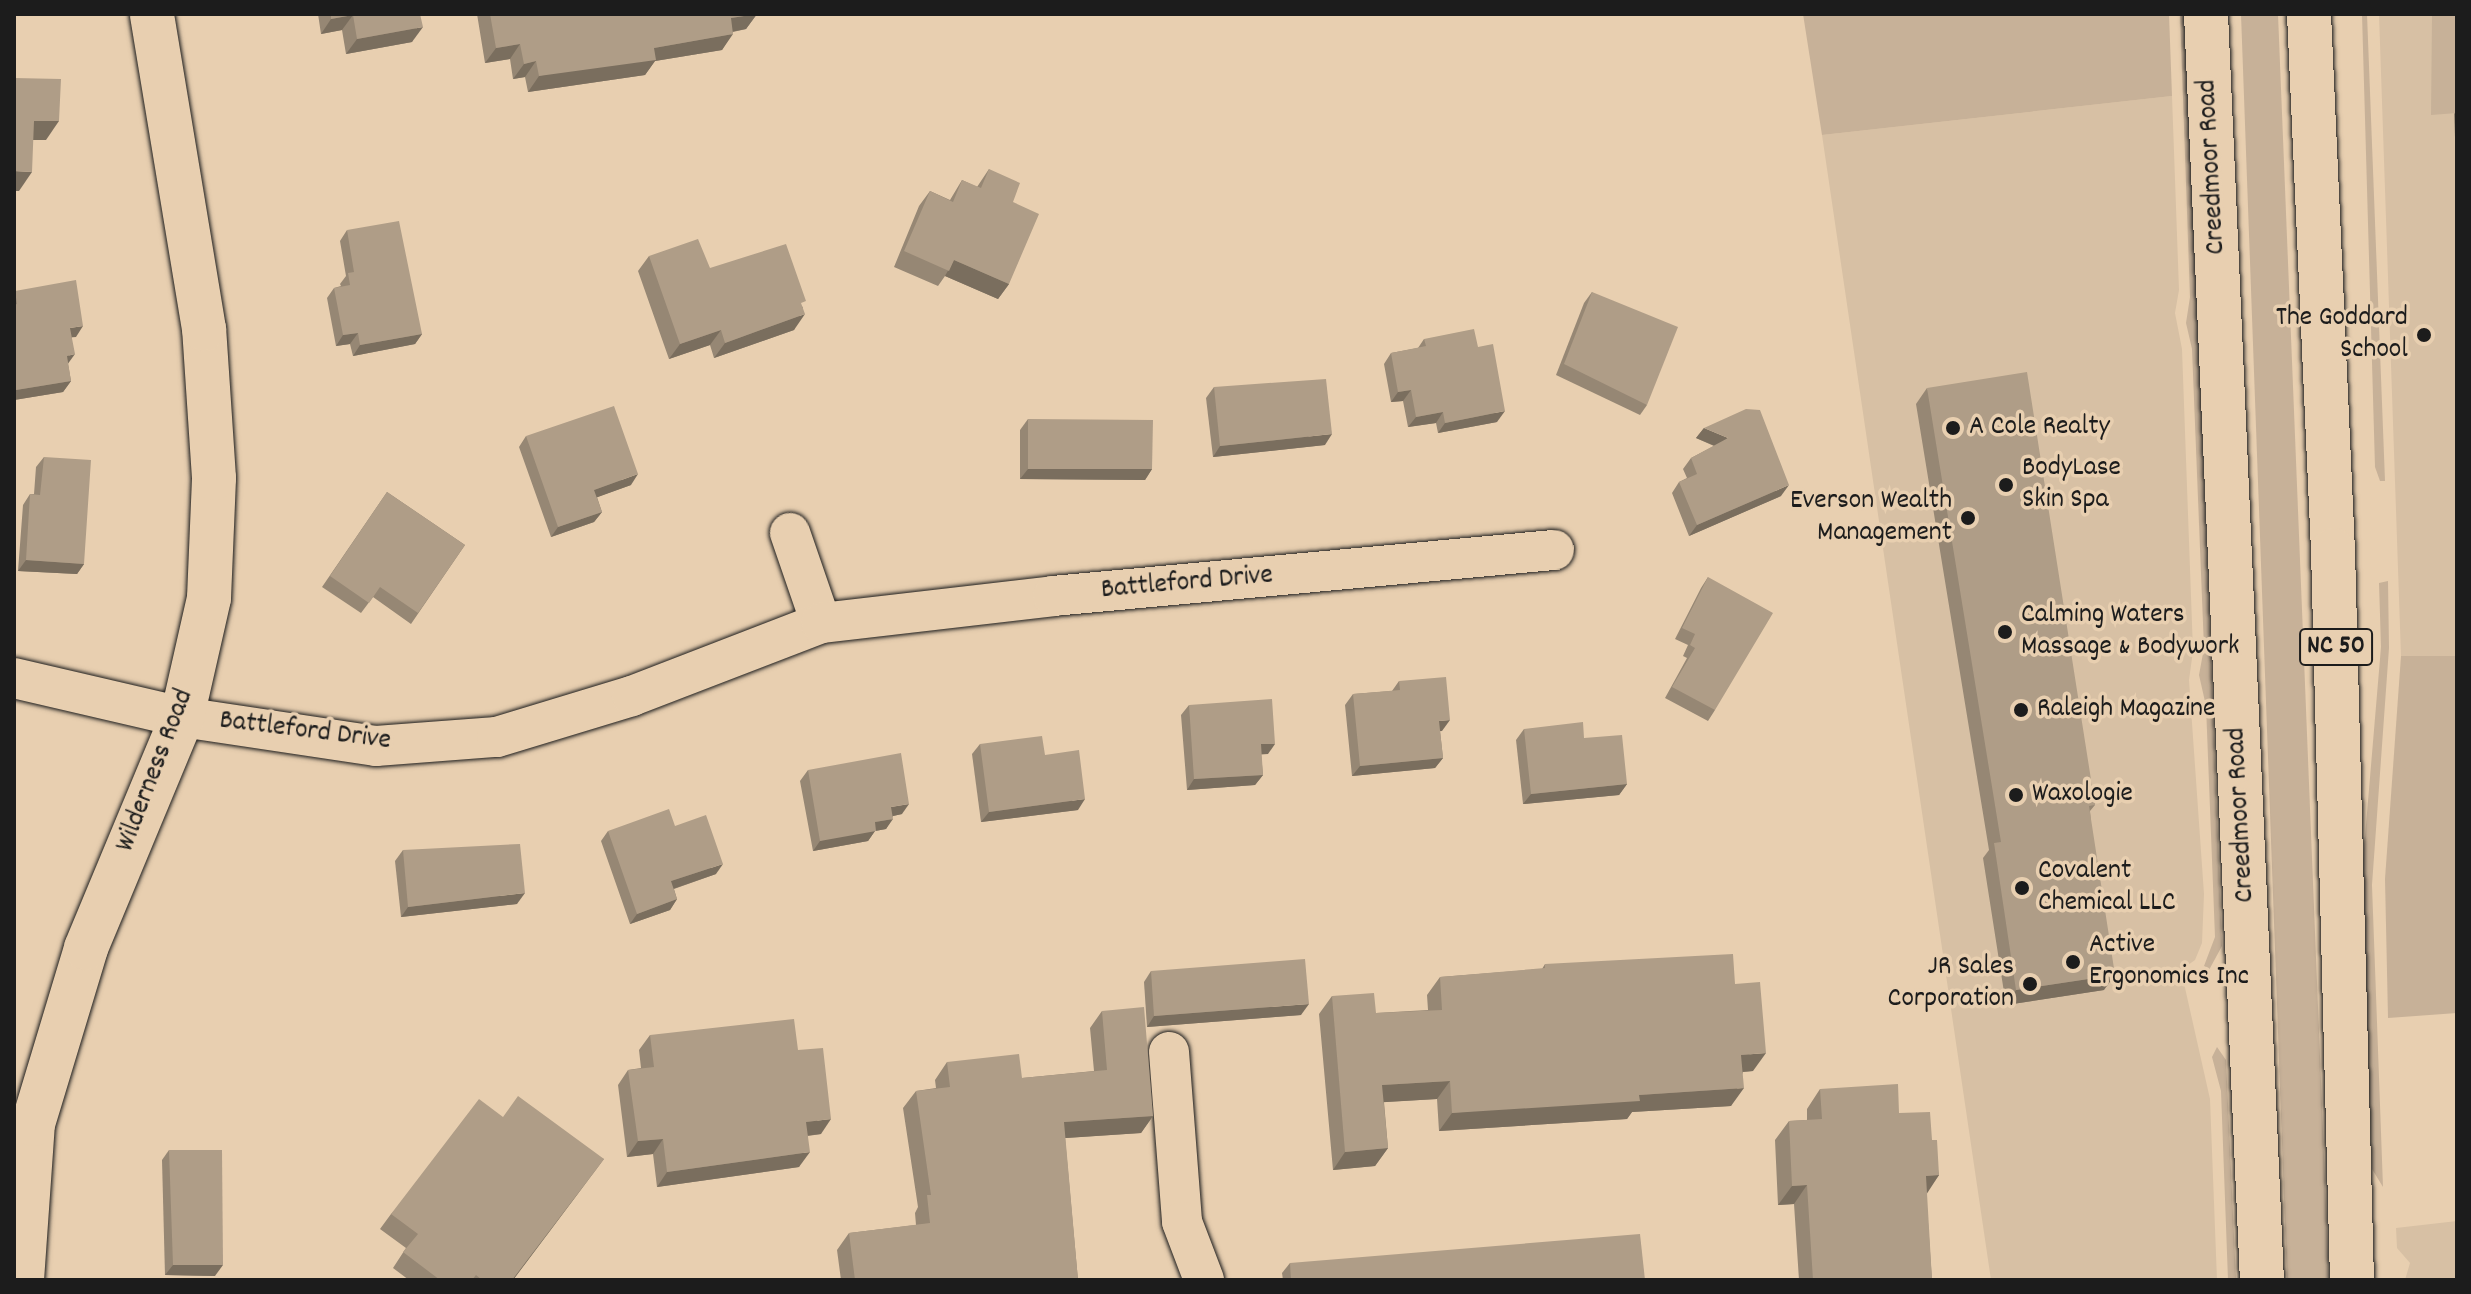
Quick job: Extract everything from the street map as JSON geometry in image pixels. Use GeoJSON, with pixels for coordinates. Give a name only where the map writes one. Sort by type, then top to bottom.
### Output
{"type":"FeatureCollection","features":[{"type":"Feature","properties":{"kind":"main road","name":"Wilderness Road"},"geometry":{"type":"LineString","coordinates":[[22,1280],[33,1124],[86,948],[182,717],[209,598],[214,478],[204,329],[152,14]]}},
{"type":"Feature","properties":{"kind":"main road","name":"Creedmoor Road"},"geometry":{"type":"LineString","coordinates":[[2206,14],[2262,1280]]}},
{"type":"Feature","properties":{"kind":"main road","name":"NC 50"},"geometry":{"type":"LineString","coordinates":[[2309,14],[2333,550],[2352,1280]]}},
{"type":"Feature","properties":{"kind":"street"},"geometry":{"type":"LineString","coordinates":[[790,533],[821,623]]}},
{"type":"Feature","properties":{"kind":"street","name":"Battleford Drive"},"geometry":{"type":"LineString","coordinates":[[14,678],[182,717],[376,746],[497,737],[632,696],[821,623],[1053,596],[1554,550]]}},
{"type":"Feature","properties":{"kind":"street"},"geometry":{"type":"LineString","coordinates":[[1169,1052],[1182,1222],[1204,1280]]}},
{"type":"Feature","properties":{"kind":"shaded area"},"geometry":{"type":"Polygon","coordinates":[[[1803,14],[2169,14],[2172,96],[1822,135],[1803,14]]]}},
{"type":"Feature","properties":{"kind":"shaded area"},"geometry":{"type":"Polygon","coordinates":[[[2180,14],[2186,14],[2222,946],[2209,970],[2204,966],[2215,937],[2206,706],[2199,675],[2204,648],[2192,349],[2186,323],[2190,297],[2180,14]]]}},
{"type":"Feature","properties":{"kind":"shaded area"},"geometry":{"type":"Polygon","coordinates":[[[2241,14],[2278,14],[2329,1280],[2287,1280],[2241,14]]]}},
{"type":"Feature","properties":{"kind":"shaded area"},"geometry":{"type":"Polygon","coordinates":[[[2362,14],[2367,14],[2385,481],[2380,481],[2375,467],[2362,14]]]}},
{"type":"Feature","properties":{"kind":"shaded area","name":"The Goddard School"},"geometry":{"type":"Polygon","coordinates":[[[2379,14],[2457,14],[2457,656],[2401,656],[2379,14]]]}},
{"type":"Feature","properties":{"kind":"shaded area"},"geometry":{"type":"Polygon","coordinates":[[[2432,14],[2457,14],[2457,113],[2431,115],[2432,14]]]}},
{"type":"Feature","properties":{"kind":"shaded area"},"geometry":{"type":"Polygon","coordinates":[[[2172,96],[2179,290],[2175,313],[2182,349],[2193,651],[2189,680],[2204,894],[2202,943],[2195,960],[2181,970],[2210,1099],[2217,1280],[1991,1280],[1822,135],[2172,96]]]}},
{"type":"Feature","properties":{"kind":"shaded area"},"geometry":{"type":"Polygon","coordinates":[[[2388,581],[2389,648],[2372,885],[2383,1187],[2372,1169],[2361,884],[2381,647],[2379,583],[2388,581]]]}},
{"type":"Feature","properties":{"kind":"shaded area"},"geometry":{"type":"Polygon","coordinates":[[[2401,656],[2457,656],[2457,1013],[2388,1018],[2385,879],[2401,656]]]}},
{"type":"Feature","properties":{"kind":"shaded area"},"geometry":{"type":"Polygon","coordinates":[[[2217,1047],[2226,1060],[2236,1280],[2228,1280],[2221,1091],[2212,1057],[2217,1047]]]}},
{"type":"Feature","properties":{"kind":"shaded area"},"geometry":{"type":"Polygon","coordinates":[[[2457,1221],[2457,1280],[2405,1280],[2410,1263],[2397,1248],[2396,1228],[2457,1221]]]}},
{"type":"Feature","properties":{"kind":"building"},"geometry":{"type":"Polygon","coordinates":[[[331,14],[420,14],[423,27],[357,39],[353,15],[331,19],[331,14]]]}},
{"type":"Feature","properties":{"kind":"building"},"geometry":{"type":"Polygon","coordinates":[[[490,14],[757,14],[731,18],[733,34],[654,48],[656,60],[539,76],[536,61],[524,64],[520,44],[496,48],[490,14]]]}},
{"type":"Feature","properties":{"kind":"building"},"geometry":{"type":"Polygon","coordinates":[[[14,78],[61,79],[59,121],[34,121],[32,172],[14,171],[14,78]]]}},
{"type":"Feature","properties":{"kind":"building"},"geometry":{"type":"Polygon","coordinates":[[[989,169],[1020,183],[1013,202],[1039,214],[1009,284],[954,260],[949,271],[904,251],[930,191],[953,202],[962,180],[981,188],[989,169]]]}},
{"type":"Feature","properties":{"kind":"building"},"geometry":{"type":"Polygon","coordinates":[[[399,221],[422,334],[360,345],[358,333],[343,335],[334,288],[350,285],[348,273],[354,272],[347,230],[399,221]]]}},
{"type":"Feature","properties":{"kind":"building"},"geometry":{"type":"Polygon","coordinates":[[[698,239],[710,268],[786,244],[806,301],[801,303],[805,314],[725,343],[721,330],[680,344],[649,256],[698,239]]]}},
{"type":"Feature","properties":{"kind":"building"},"geometry":{"type":"Polygon","coordinates":[[[76,280],[83,326],[70,328],[75,354],[67,356],[71,381],[16,390],[15,291],[76,280]]]}},
{"type":"Feature","properties":{"kind":"building"},"geometry":{"type":"Polygon","coordinates":[[[1592,292],[1678,327],[1647,405],[1564,364],[1592,292]]]}},
{"type":"Feature","properties":{"kind":"building"},"geometry":{"type":"Polygon","coordinates":[[[1474,329],[1478,347],[1493,344],[1505,411],[1445,423],[1443,412],[1416,417],[1411,390],[1398,392],[1391,353],[1426,346],[1424,339],[1474,329]]]}},
{"type":"Feature","properties":{"kind":"building"},"geometry":{"type":"Polygon","coordinates":[[[2027,372],[2095,805],[2089,806],[2115,975],[2016,990],[1994,843],[2001,842],[1927,388],[2027,372]]]}},
{"type":"Feature","properties":{"kind":"building"},"geometry":{"type":"Polygon","coordinates":[[[1326,379],[1332,434],[1220,446],[1214,387],[1326,379]]]}},
{"type":"Feature","properties":{"kind":"building"},"geometry":{"type":"Polygon","coordinates":[[[614,406],[638,474],[594,490],[602,512],[558,527],[526,436],[614,406]]]}},
{"type":"Feature","properties":{"kind":"building"},"geometry":{"type":"Polygon","coordinates":[[[1746,409],[1760,410],[1789,485],[1697,525],[1679,482],[1697,474],[1691,458],[1728,438],[1704,428],[1746,409]]]}},
{"type":"Feature","properties":{"kind":"building"},"geometry":{"type":"Polygon","coordinates":[[[1028,419],[1153,420],[1152,469],[1028,469],[1028,419]]]}},
{"type":"Feature","properties":{"kind":"building"},"geometry":{"type":"Polygon","coordinates":[[[44,457],[91,460],[84,564],[26,560],[30,494],[40,495],[44,457]]]}},
{"type":"Feature","properties":{"kind":"building"},"geometry":{"type":"Polygon","coordinates":[[[387,492],[465,545],[418,613],[380,587],[369,603],[330,576],[387,492]]]}},
{"type":"Feature","properties":{"kind":"building"},"geometry":{"type":"Polygon","coordinates":[[[1708,577],[1773,613],[1715,710],[1672,687],[1695,648],[1690,645],[1695,634],[1682,628],[1708,577]]]}},
{"type":"Feature","properties":{"kind":"building"},"geometry":{"type":"Polygon","coordinates":[[[1446,677],[1450,720],[1439,721],[1443,758],[1360,766],[1353,694],[1400,690],[1399,681],[1446,677]]]}},
{"type":"Feature","properties":{"kind":"building"},"geometry":{"type":"Polygon","coordinates":[[[1272,699],[1275,744],[1261,744],[1263,775],[1194,779],[1189,705],[1272,699]]]}},
{"type":"Feature","properties":{"kind":"building"},"geometry":{"type":"Polygon","coordinates":[[[1583,722],[1584,738],[1622,735],[1627,784],[1531,794],[1524,729],[1583,722]]]}},
{"type":"Feature","properties":{"kind":"building"},"geometry":{"type":"Polygon","coordinates":[[[1042,736],[1045,755],[1079,750],[1085,799],[989,812],[980,744],[1042,736]]]}},
{"type":"Feature","properties":{"kind":"building"},"geometry":{"type":"Polygon","coordinates":[[[901,753],[909,804],[891,807],[893,819],[875,822],[876,831],[820,841],[808,770],[901,753]]]}},
{"type":"Feature","properties":{"kind":"building"},"geometry":{"type":"Polygon","coordinates":[[[669,809],[675,826],[706,815],[723,864],[671,881],[677,899],[637,914],[608,831],[669,809]]]}},
{"type":"Feature","properties":{"kind":"building"},"geometry":{"type":"Polygon","coordinates":[[[520,844],[525,893],[408,907],[403,850],[520,844]]]}},
{"type":"Feature","properties":{"kind":"building"},"geometry":{"type":"Polygon","coordinates":[[[1733,954],[1735,984],[1760,982],[1766,1053],[1741,1055],[1744,1088],[1639,1095],[1640,1101],[1452,1113],[1450,1081],[1382,1085],[1388,1148],[1345,1152],[1332,996],[1374,993],[1376,1013],[1442,1010],[1440,977],[1545,968],[1545,964],[1733,954]]]}},
{"type":"Feature","properties":{"kind":"building"},"geometry":{"type":"Polygon","coordinates":[[[1305,959],[1309,1004],[1154,1016],[1151,971],[1305,959]]]}},
{"type":"Feature","properties":{"kind":"building"},"geometry":{"type":"Polygon","coordinates":[[[1144,1007],[1153,1116],[1064,1122],[1078,1280],[855,1280],[849,1233],[930,1223],[927,1195],[931,1195],[916,1091],[950,1087],[947,1062],[1019,1054],[1022,1078],[1107,1070],[1102,1011],[1144,1007]]]}},
{"type":"Feature","properties":{"kind":"building"},"geometry":{"type":"Polygon","coordinates":[[[794,1019],[798,1050],[823,1048],[831,1119],[806,1122],[810,1152],[667,1172],[663,1139],[638,1141],[628,1070],[654,1067],[650,1035],[794,1019]]]}},
{"type":"Feature","properties":{"kind":"building"},"geometry":{"type":"Polygon","coordinates":[[[1898,1084],[1899,1113],[1930,1112],[1932,1140],[1937,1140],[1939,1175],[1926,1176],[1932,1280],[1813,1280],[1807,1185],[1792,1186],[1789,1121],[1822,1119],[1820,1089],[1898,1084]]]}},
{"type":"Feature","properties":{"kind":"building"},"geometry":{"type":"Polygon","coordinates":[[[518,1096],[604,1159],[512,1280],[482,1280],[476,1275],[472,1280],[440,1280],[403,1252],[418,1234],[391,1214],[479,1099],[503,1117],[518,1096]]]}},
{"type":"Feature","properties":{"kind":"building"},"geometry":{"type":"Polygon","coordinates":[[[169,1150],[222,1150],[223,1265],[173,1265],[169,1150]]]}},
{"type":"Feature","properties":{"kind":"building"},"geometry":{"type":"Polygon","coordinates":[[[1640,1234],[1645,1280],[1291,1280],[1290,1263],[1640,1234]]]}},
{"type":"Feature","properties":{"kind":"place","name":"The Goddard School"},"geometry":{"type":"Point","coordinates":[2424,335]}},
{"type":"Feature","properties":{"kind":"place","name":"A Cole Realty"},"geometry":{"type":"Point","coordinates":[1953,428]}},
{"type":"Feature","properties":{"kind":"place","name":"BodyLase Skin Spa"},"geometry":{"type":"Point","coordinates":[2006,485]}},
{"type":"Feature","properties":{"kind":"place","name":"Everson Wealth Management"},"geometry":{"type":"Point","coordinates":[1968,518]}},
{"type":"Feature","properties":{"kind":"place","name":"Calming Waters Massage & Bodywork"},"geometry":{"type":"Point","coordinates":[2005,632]}},
{"type":"Feature","properties":{"kind":"place","name":"Raleigh Magazine"},"geometry":{"type":"Point","coordinates":[2021,710]}},
{"type":"Feature","properties":{"kind":"place","name":"Waxologie"},"geometry":{"type":"Point","coordinates":[2016,795]}},
{"type":"Feature","properties":{"kind":"place","name":"Covalent Chemical LLC"},"geometry":{"type":"Point","coordinates":[2022,888]}},
{"type":"Feature","properties":{"kind":"place","name":"Active Ergonomics Inc"},"geometry":{"type":"Point","coordinates":[2073,962]}},
{"type":"Feature","properties":{"kind":"place","name":"JR Sales Corporation"},"geometry":{"type":"Point","coordinates":[2030,984]}}]}
